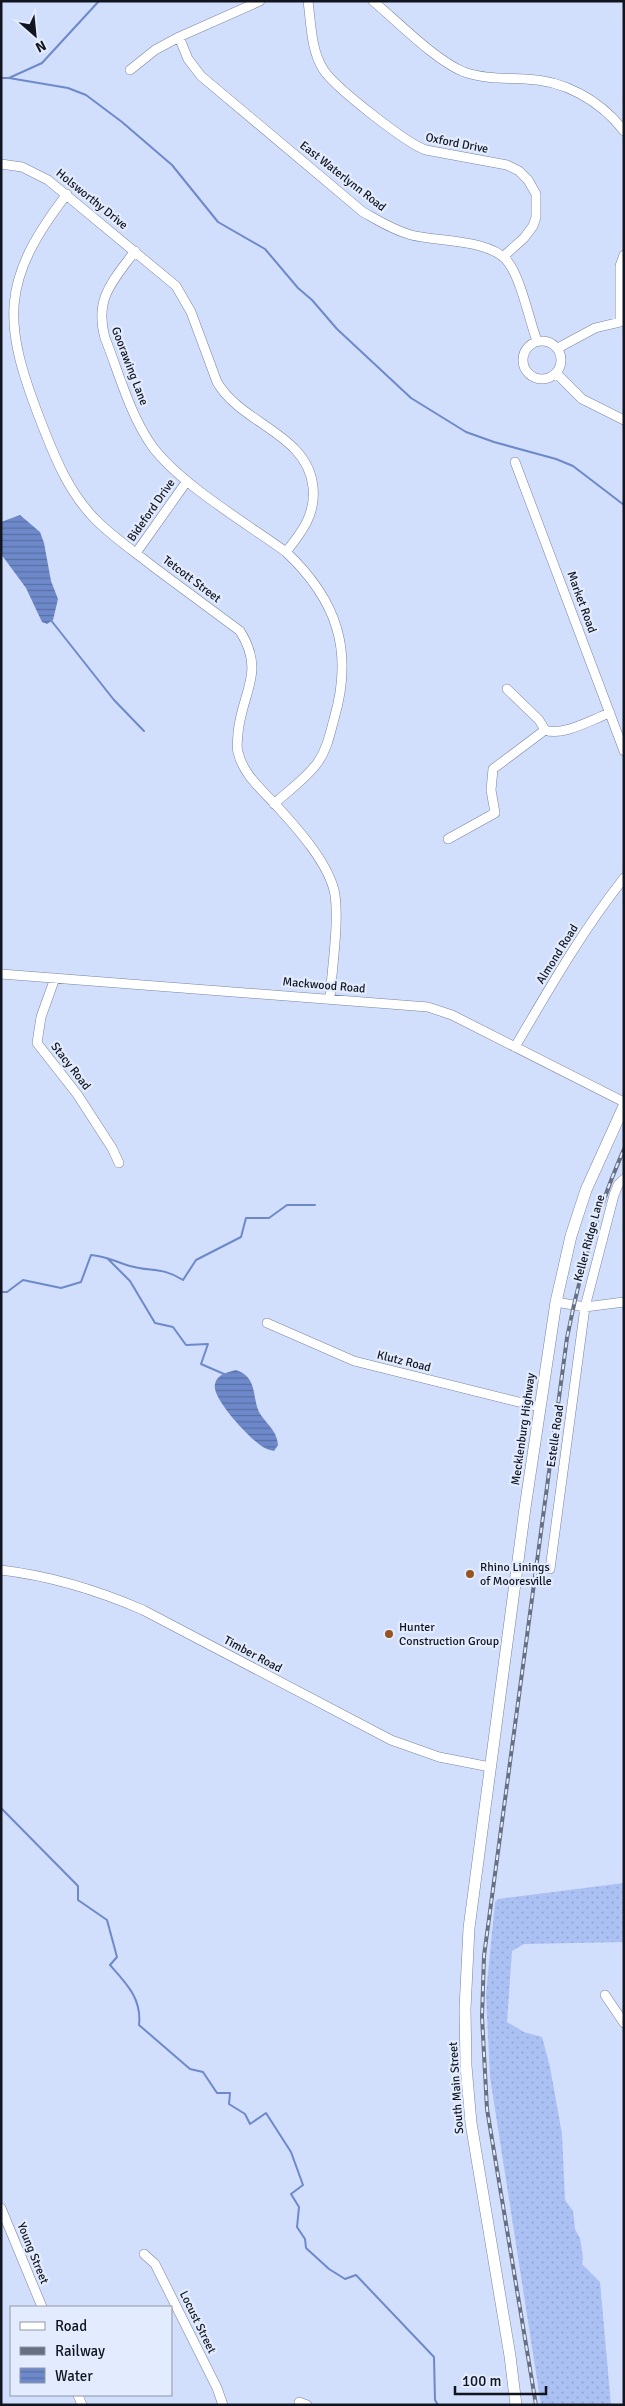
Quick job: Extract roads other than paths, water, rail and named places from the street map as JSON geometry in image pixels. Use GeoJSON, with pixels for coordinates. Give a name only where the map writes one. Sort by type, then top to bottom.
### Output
{"type":"FeatureCollection","features":[{"type":"Feature","properties":{"kind":"main road","name":"Mecklenburg Highway"},"geometry":{"type":"LineString","coordinates":[[490,1767],[556,1302],[571,1236],[586,1190],[624,1104]]}},
{"type":"Feature","properties":{"kind":"main road","name":"South Main Street"},"geometry":{"type":"LineString","coordinates":[[490,1767],[468,1944],[465,2009],[466,2066],[474,2142],[510,2356],[516,2405]]}},
{"type":"Feature","properties":{"kind":"street"},"geometry":{"type":"LineString","coordinates":[[130,70],[155,50],[179,37],[260,1]]}},
{"type":"Feature","properties":{"kind":"street","name":"Oxford Drive"},"geometry":{"type":"LineString","coordinates":[[308,1],[315,50],[323,70],[333,81],[394,131],[416,147],[507,165],[519,171],[528,180],[536,194],[538,209],[536,216],[529,233],[504,256]]}},
{"type":"Feature","properties":{"kind":"street"},"geometry":{"type":"LineString","coordinates":[[373,1],[454,67],[489,78],[526,78],[564,86],[600,106],[624,131]]}},
{"type":"Feature","properties":{"kind":"street","name":"East Waterlynn Road"},"geometry":{"type":"LineString","coordinates":[[179,37],[188,59],[201,76],[363,212],[386,226],[404,233],[486,247],[504,256]]}},
{"type":"Feature","properties":{"kind":"street","name":"Holsworthy Drive"},"geometry":{"type":"LineString","coordinates":[[1,164],[22,167],[36,172],[67,194],[176,286],[185,299],[217,382],[224,394],[234,404],[294,447],[309,469],[314,492],[311,516],[304,530],[286,552]]}},
{"type":"Feature","properties":{"kind":"street","name":"Tetcott Street"},"geometry":{"type":"LineString","coordinates":[[67,194],[30,241],[18,268],[10,311],[12,337],[38,413],[66,479],[95,519],[136,553],[240,631],[247,643],[253,670],[239,724],[237,750],[246,772],[317,856],[331,881],[335,895],[336,920],[330,998]]}},
{"type":"Feature","properties":{"kind":"street","name":"Goorawing Lane"},"geometry":{"type":"LineString","coordinates":[[135,251],[108,287],[102,302],[101,324],[108,347],[143,430],[159,454],[187,481],[286,552],[314,580],[330,608],[340,639],[343,673],[337,710],[324,753],[306,777],[274,804]]}},
{"type":"Feature","properties":{"kind":"street"},"geometry":{"type":"LineString","coordinates":[[558,348],[595,328],[622,321],[620,266],[624,254]]}},
{"type":"Feature","properties":{"kind":"street"},"geometry":{"type":"LineString","coordinates":[[504,256],[513,271],[536,341]]}},
{"type":"Feature","properties":{"kind":"street"},"geometry":{"type":"LineString","coordinates":[[536,341],[551,342],[558,348],[561,362],[556,373],[541,379],[529,374],[525,369],[522,361],[524,352],[529,345],[536,341]]}},
{"type":"Feature","properties":{"kind":"street"},"geometry":{"type":"LineString","coordinates":[[556,373],[582,398],[624,420]]}},
{"type":"Feature","properties":{"kind":"street","name":"Market Road"},"geometry":{"type":"LineString","coordinates":[[516,462],[624,751]]}},
{"type":"Feature","properties":{"kind":"street","name":"Bideford Drive"},"geometry":{"type":"LineString","coordinates":[[136,553],[187,481]]}},
{"type":"Feature","properties":{"kind":"street"},"geometry":{"type":"LineString","coordinates":[[507,689],[539,720],[545,730],[553,733],[610,713]]}},
{"type":"Feature","properties":{"kind":"street"},"geometry":{"type":"LineString","coordinates":[[448,838],[494,813],[491,790],[493,769],[545,730]]}},
{"type":"Feature","properties":{"kind":"street","name":"Almond Road"},"geometry":{"type":"LineString","coordinates":[[515,1047],[560,971],[606,900],[624,878]]}},
{"type":"Feature","properties":{"kind":"street","name":"Mackwood Road"},"geometry":{"type":"LineString","coordinates":[[1,974],[428,1007],[452,1015],[624,1104]]}},
{"type":"Feature","properties":{"kind":"street","name":"Stacy Road"},"geometry":{"type":"LineString","coordinates":[[55,978],[41,1017],[37,1043],[77,1094],[112,1148],[118,1163]]}},
{"type":"Feature","properties":{"kind":"street","name":"Keller Ridge Lane"},"geometry":{"type":"LineString","coordinates":[[585,1307],[614,1195],[618,1185],[624,1179]]}},
{"type":"Feature","properties":{"kind":"street"},"geometry":{"type":"LineString","coordinates":[[556,1302],[585,1307],[624,1302]]}},
{"type":"Feature","properties":{"kind":"street","name":"Estelle Road"},"geometry":{"type":"LineString","coordinates":[[550,1570],[585,1307]]}},
{"type":"Feature","properties":{"kind":"street","name":"Klutz Road"},"geometry":{"type":"LineString","coordinates":[[268,1323],[354,1360],[540,1407]]}},
{"type":"Feature","properties":{"kind":"street","name":"Timber Road"},"geometry":{"type":"LineString","coordinates":[[1,1570],[38,1575],[103,1593],[143,1610],[390,1740],[439,1757],[490,1767]]}},
{"type":"Feature","properties":{"kind":"street"},"geometry":{"type":"LineString","coordinates":[[605,1995],[624,2023]]}},
{"type":"Feature","properties":{"kind":"street","name":"Young Street"},"geometry":{"type":"LineString","coordinates":[[1,2208],[42,2306]]}},
{"type":"Feature","properties":{"kind":"street","name":"Locust Street"},"geometry":{"type":"LineString","coordinates":[[144,2254],[155,2264],[217,2388],[223,2405]]}},
{"type":"Feature","properties":{"kind":"water"},"geometry":{"type":"Polygon","coordinates":[[[20,515],[40,532],[51,581],[58,599],[53,620],[47,624],[42,622],[26,588],[1,554],[1,522],[20,515]]]}},
{"type":"Feature","properties":{"kind":"water"},"geometry":{"type":"Polygon","coordinates":[[[236,1370],[248,1378],[253,1388],[259,1412],[276,1435],[278,1445],[274,1451],[257,1443],[233,1418],[219,1399],[215,1390],[216,1381],[223,1374],[236,1370]]]}},
{"type":"Feature","properties":{"kind":"waterway"},"geometry":{"type":"LineString","coordinates":[[9,78],[42,63],[99,1]]}},
{"type":"Feature","properties":{"kind":"waterway"},"geometry":{"type":"LineString","coordinates":[[1,78],[68,88],[86,95],[122,122],[172,165],[218,222],[265,249],[298,288],[312,300],[337,329],[411,398],[466,432],[494,442],[556,459],[573,466],[624,505]]}},
{"type":"Feature","properties":{"kind":"waterway"},"geometry":{"type":"LineString","coordinates":[[50,619],[114,700],[144,731]]}},
{"type":"Feature","properties":{"kind":"waterway"},"geometry":{"type":"LineString","coordinates":[[1,1292],[7,1292],[23,1280],[61,1288],[81,1282],[91,1255],[137,1268],[163,1271],[183,1280],[196,1260],[241,1237],[246,1218],[269,1218],[287,1205],[315,1205]]}},
{"type":"Feature","properties":{"kind":"waterway"},"geometry":{"type":"LineString","coordinates":[[107,1258],[130,1281],[155,1323],[173,1327],[186,1345],[208,1344],[201,1364],[224,1374]]}},
{"type":"Feature","properties":{"kind":"waterway"},"geometry":{"type":"LineString","coordinates":[[1,1808],[78,1886],[78,1900],[107,1920],[117,1957],[110,1965],[127,1985],[136,2000],[139,2025],[190,2069],[203,2072],[217,2093],[230,2093],[229,2104],[245,2114],[250,2124],[266,2113],[291,2152],[303,2185],[291,2194],[299,2207],[297,2227],[305,2239],[306,2248],[329,2269],[345,2279],[356,2275],[434,2357],[435,2400],[438,2405]]}},
{"type":"Feature","properties":{"kind":"railway"},"geometry":{"type":"LineString","coordinates":[[536,2405],[487,2109],[482,2017],[484,1956],[567,1338],[590,1242],[624,1149]]}},
{"type":"Feature","properties":{"kind":"place","name":"Rhino Linings of Mooresville"},"geometry":{"type":"Point","coordinates":[470,1574]}},
{"type":"Feature","properties":{"kind":"place","name":"Hunter Construction Group"},"geometry":{"type":"Point","coordinates":[389,1634]}}]}
